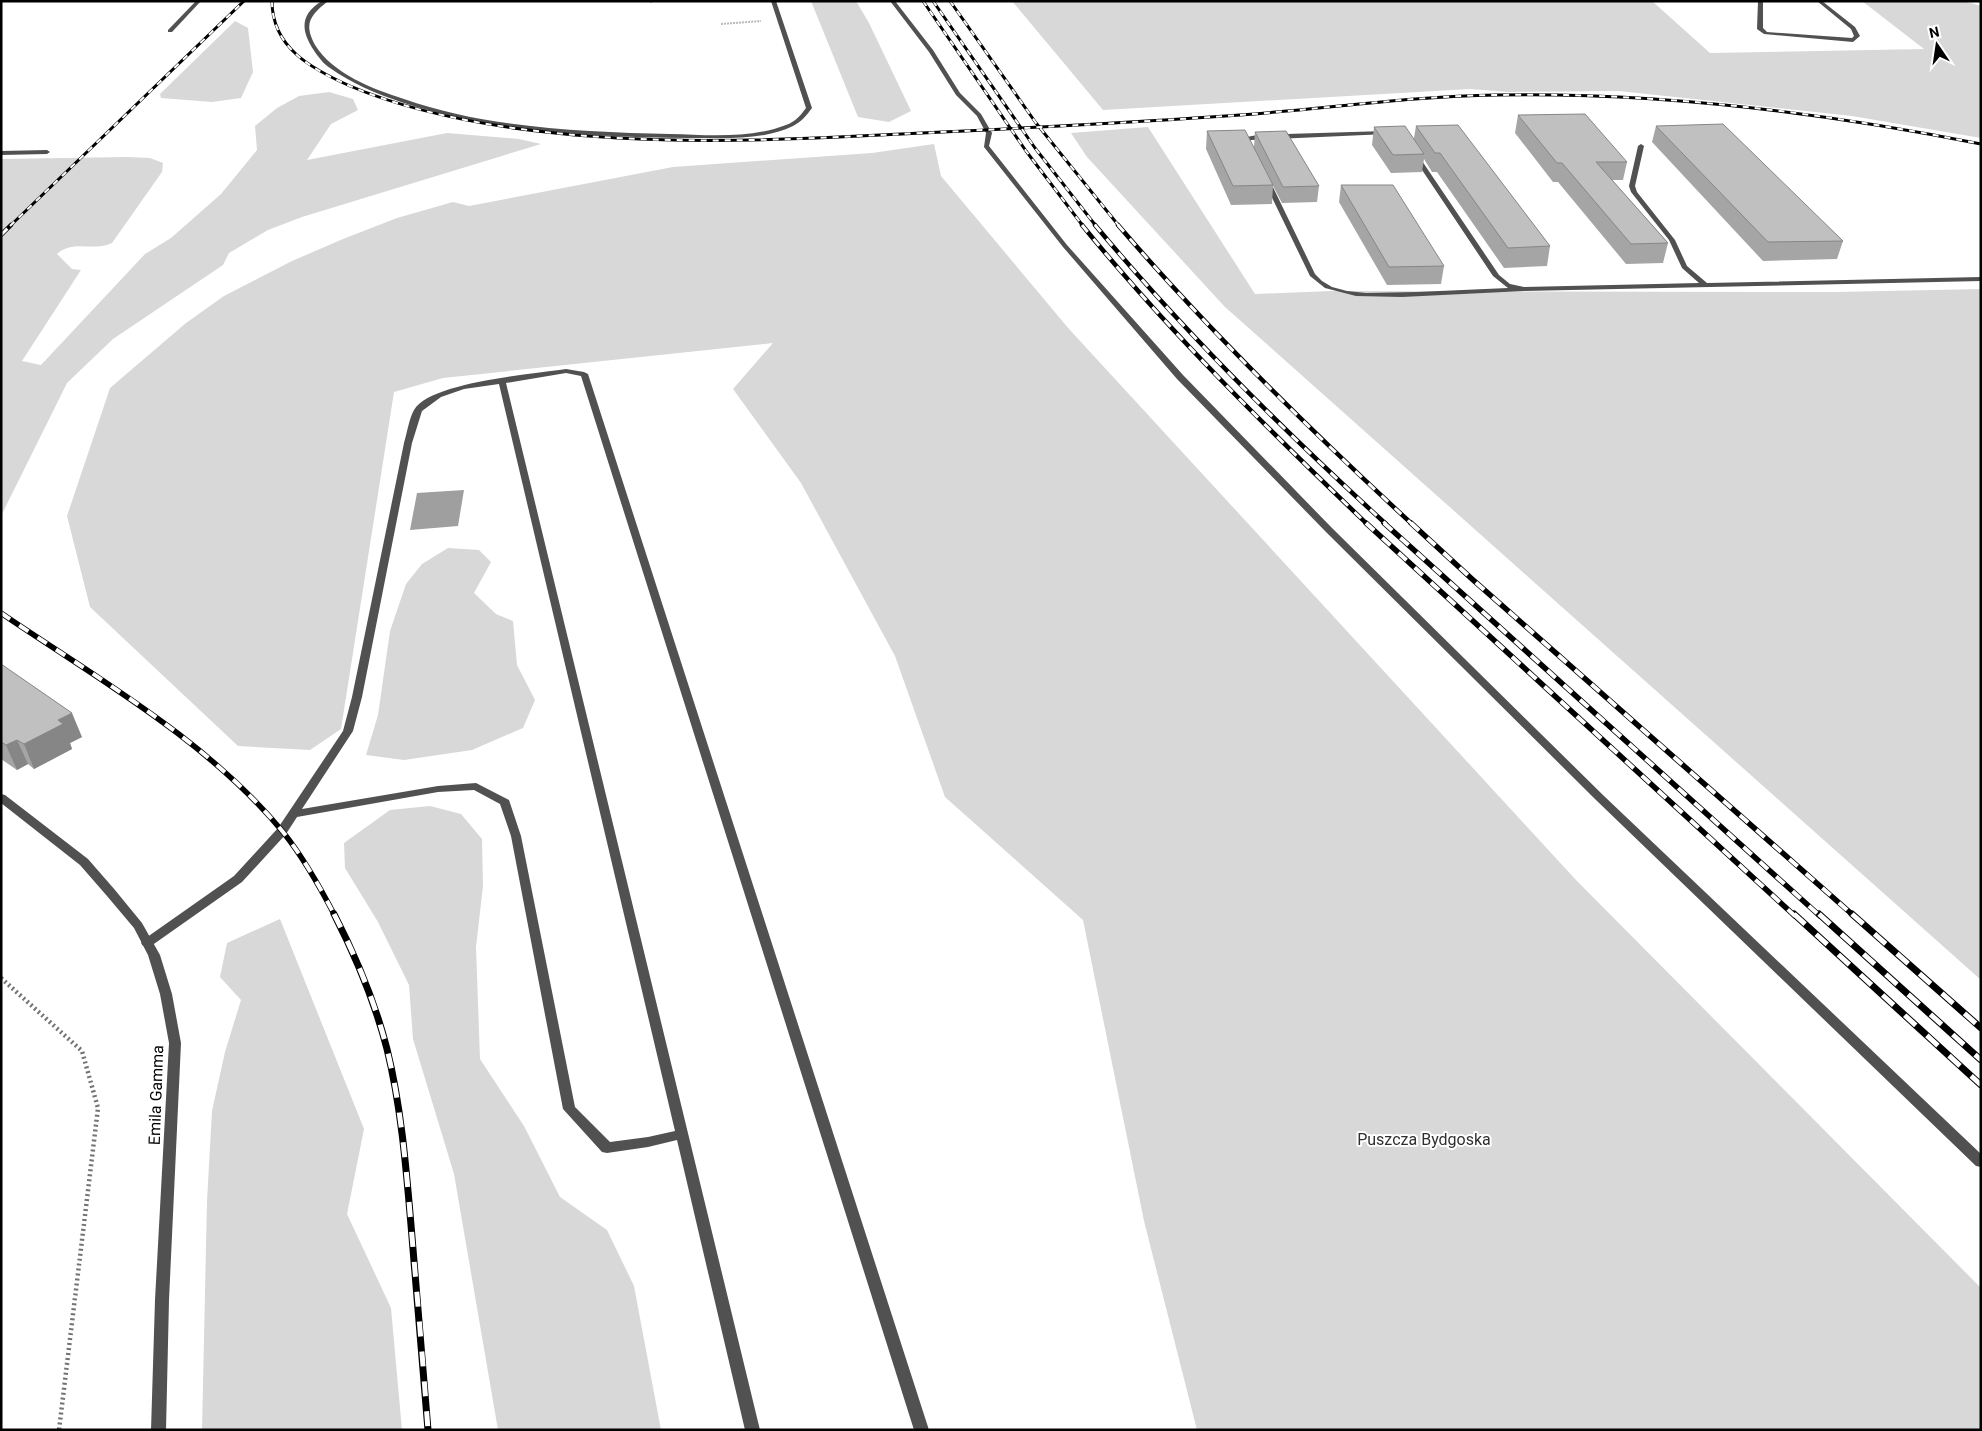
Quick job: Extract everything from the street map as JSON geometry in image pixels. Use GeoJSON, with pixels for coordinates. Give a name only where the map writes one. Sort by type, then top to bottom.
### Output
{"type":"FeatureCollection","features":[{"type":"Feature","properties":{"kind":"street"},"geometry":{"type":"LineString","coordinates":[[170,32],[199,1]]}},
{"type":"Feature","properties":{"kind":"street"},"geometry":{"type":"LineString","coordinates":[[326,1],[315,8],[306,22],[309,39],[325,62],[361,82],[402,100],[464,117],[544,129],[632,135],[742,135],[790,126],[800,120],[808,108],[773,1]]}},
{"type":"Feature","properties":{"kind":"street"},"geometry":{"type":"LineString","coordinates":[[892,1],[932,51],[958,94],[980,116],[989,133],[986,146],[1065,246],[1180,377],[1329,530],[1600,798],[1981,1162]]}},
{"type":"Feature","properties":{"kind":"street"},"geometry":{"type":"LineString","coordinates":[[1761,1],[1760,30],[1766,33],[1853,40],[1857,36],[1852,28],[1819,1]]}},
{"type":"Feature","properties":{"kind":"street"},"geometry":{"type":"LineString","coordinates":[[1255,158],[1246,142],[1249,138],[1391,133]]}},
{"type":"Feature","properties":{"kind":"street"},"geometry":{"type":"LineString","coordinates":[[1640,146],[1632,186],[1634,192],[1672,240],[1684,267],[1704,284]]}},
{"type":"Feature","properties":{"kind":"street"},"geometry":{"type":"LineString","coordinates":[[1411,149],[1496,276],[1508,286],[1524,290]]}},
{"type":"Feature","properties":{"kind":"street"},"geometry":{"type":"LineString","coordinates":[[1,153],[47,152]]}},
{"type":"Feature","properties":{"kind":"street"},"geometry":{"type":"LineString","coordinates":[[1264,175],[1312,274],[1320,283],[1331,289],[1353,293],[1381,295],[1462,294],[1704,284],[1981,279]]}},
{"type":"Feature","properties":{"kind":"street"},"geometry":{"type":"LineString","coordinates":[[147,943],[238,879],[295,814],[348,731],[357,697],[408,442],[418,410],[438,395],[448,391],[502,380],[566,371],[584,374],[922,1430]]}},
{"type":"Feature","properties":{"kind":"street"},"geometry":{"type":"LineString","coordinates":[[502,380],[753,1430]]}},
{"type":"Feature","properties":{"kind":"street"},"geometry":{"type":"LineString","coordinates":[[295,814],[438,789],[476,786],[504,802],[516,836],[569,1108],[607,1148],[683,1134]]}},
{"type":"Feature","properties":{"kind":"street","name":"Emila Gamma"},"geometry":{"type":"LineString","coordinates":[[1,798],[84,862],[138,926],[154,955],[166,994],[175,1043],[162,1300],[158,1430]]}},
{"type":"Feature","properties":{"kind":"path"},"geometry":{"type":"LineString","coordinates":[[721,24],[780,20]]}},
{"type":"Feature","properties":{"kind":"path"},"geometry":{"type":"LineString","coordinates":[[1,978],[82,1051],[98,1108],[59,1430]]}},
{"type":"Feature","properties":{"kind":"green space"},"geometry":{"type":"Polygon","coordinates":[[[811,1],[856,1],[869,23],[911,111],[889,122],[858,117],[811,1]]]}},
{"type":"Feature","properties":{"kind":"green space"},"geometry":{"type":"Polygon","coordinates":[[[1012,1],[1652,1],[1710,53],[1924,49],[1862,1],[1964,1],[1981,6],[1981,138],[1852,116],[1619,91],[1509,92],[1470,89],[1103,110],[1012,1]]]}},
{"type":"Feature","properties":{"kind":"green space"},"geometry":{"type":"Polygon","coordinates":[[[235,21],[248,28],[253,72],[241,98],[212,102],[161,98],[160,94],[235,21]]]}},
{"type":"Feature","properties":{"kind":"green space"},"geometry":{"type":"Polygon","coordinates":[[[329,92],[353,99],[358,110],[331,124],[307,160],[447,133],[519,139],[541,144],[302,217],[268,230],[229,253],[223,265],[113,339],[67,383],[1,516],[1,159],[127,157],[150,158],[163,163],[162,172],[112,243],[98,246],[70,247],[57,254],[72,269],[81,270],[22,361],[41,365],[145,254],[171,238],[221,194],[257,150],[255,126],[277,108],[299,96],[329,92]]]}},
{"type":"Feature","properties":{"kind":"green space"},"geometry":{"type":"Polygon","coordinates":[[[1148,127],[1255,294],[1331,291],[1836,292],[1981,289],[1981,980],[1225,307],[1087,157],[1071,133],[1148,127]]]}},
{"type":"Feature","properties":{"kind":"green space","name":"Puszcza Bydgoska"},"geometry":{"type":"Polygon","coordinates":[[[934,144],[941,176],[1069,329],[1576,880],[1981,1288],[1981,1430],[1197,1430],[1144,1221],[1083,920],[945,797],[895,656],[801,483],[733,389],[773,343],[443,378],[394,392],[341,729],[310,750],[238,746],[90,607],[67,516],[110,388],[186,323],[224,296],[292,261],[343,239],[397,218],[453,202],[469,206],[673,167],[872,153],[934,144]]]}},
{"type":"Feature","properties":{"kind":"green space"},"geometry":{"type":"Polygon","coordinates":[[[448,548],[479,550],[491,562],[474,593],[496,614],[513,621],[517,665],[535,700],[523,728],[472,750],[404,760],[366,755],[378,715],[390,631],[406,584],[422,564],[448,548]]]}},
{"type":"Feature","properties":{"kind":"green space"},"geometry":{"type":"Polygon","coordinates":[[[430,806],[461,814],[482,839],[483,886],[476,947],[480,1059],[524,1126],[560,1197],[607,1230],[634,1286],[661,1430],[498,1430],[454,1174],[413,1039],[409,985],[378,922],[345,868],[344,843],[390,810],[430,806]]]}},
{"type":"Feature","properties":{"kind":"green space"},"geometry":{"type":"Polygon","coordinates":[[[280,919],[364,1129],[347,1214],[391,1308],[402,1430],[202,1430],[207,1201],[212,1111],[225,1052],[241,1000],[220,977],[227,943],[280,919]]]}},
{"type":"Feature","properties":{"kind":"shaded area"},"geometry":{"type":"Polygon","coordinates":[[[464,490],[458,526],[410,530],[417,493],[464,490]]]}},
{"type":"Feature","properties":{"kind":"building"},"geometry":{"type":"Polygon","coordinates":[[[1585,114],[1627,162],[1596,162],[1668,243],[1631,244],[1562,163],[1557,163],[1518,115],[1585,114]]]}},
{"type":"Feature","properties":{"kind":"building"},"geometry":{"type":"Polygon","coordinates":[[[1723,124],[1843,241],[1768,242],[1656,126],[1723,124]]]}},
{"type":"Feature","properties":{"kind":"building"},"geometry":{"type":"Polygon","coordinates":[[[1458,125],[1550,246],[1508,248],[1440,153],[1435,153],[1416,126],[1458,125]]]}},
{"type":"Feature","properties":{"kind":"building"},"geometry":{"type":"Polygon","coordinates":[[[1405,126],[1424,154],[1393,155],[1374,127],[1405,126]]]}},
{"type":"Feature","properties":{"kind":"building"},"geometry":{"type":"Polygon","coordinates":[[[1245,130],[1273,185],[1233,186],[1207,131],[1245,130]]]}},
{"type":"Feature","properties":{"kind":"building"},"geometry":{"type":"Polygon","coordinates":[[[1286,131],[1319,186],[1283,187],[1255,132],[1286,131]]]}},
{"type":"Feature","properties":{"kind":"building"},"geometry":{"type":"Polygon","coordinates":[[[1341,185],[1393,185],[1444,266],[1389,267],[1341,185]]]}},
{"type":"Feature","properties":{"kind":"building"},"geometry":{"type":"Polygon","coordinates":[[[1,664],[72,713],[58,720],[63,724],[24,744],[17,740],[6,745],[1,742],[1,664]]]}},
{"type":"Feature","properties":{"kind":"railway"},"geometry":{"type":"LineString","coordinates":[[10,226],[244,1]]}},
{"type":"Feature","properties":{"kind":"railway"},"geometry":{"type":"LineString","coordinates":[[272,1],[274,17],[279,32],[287,44],[297,55],[322,72],[350,86],[390,101],[472,121],[513,128],[599,137],[686,140],[816,138],[1011,129]]}},
{"type":"Feature","properties":{"kind":"railway"},"geometry":{"type":"LineString","coordinates":[[923,1],[1011,129]]}},
{"type":"Feature","properties":{"kind":"railway"},"geometry":{"type":"LineString","coordinates":[[933,1],[1021,128]]}},
{"type":"Feature","properties":{"kind":"railway"},"geometry":{"type":"LineString","coordinates":[[950,1],[1040,127]]}},
{"type":"Feature","properties":{"kind":"railway"},"geometry":{"type":"LineString","coordinates":[[1040,127],[1272,112],[1432,98],[1557,95],[1618,97],[1740,106],[1861,122],[1981,144]]}},
{"type":"Feature","properties":{"kind":"railway"},"geometry":{"type":"LineString","coordinates":[[1021,128],[1040,127]]}},
{"type":"Feature","properties":{"kind":"railway"},"geometry":{"type":"LineString","coordinates":[[1040,127],[1119,226]]}},
{"type":"Feature","properties":{"kind":"railway"},"geometry":{"type":"LineString","coordinates":[[1011,129],[1021,128]]}},
{"type":"Feature","properties":{"kind":"railway"},"geometry":{"type":"LineString","coordinates":[[1021,128],[1096,226]]}},
{"type":"Feature","properties":{"kind":"railway"},"geometry":{"type":"LineString","coordinates":[[1011,129],[1083,226]]}},
{"type":"Feature","properties":{"kind":"railway"},"geometry":{"type":"LineString","coordinates":[[1082,225],[1184,342],[1256,416],[1367,524]]}},
{"type":"Feature","properties":{"kind":"railway"},"geometry":{"type":"LineString","coordinates":[[1095,225],[1164,304],[1235,379],[1386,524]]}},
{"type":"Feature","properties":{"kind":"railway"},"geometry":{"type":"LineString","coordinates":[[1118,225],[1260,379],[1412,524]]}},
{"type":"Feature","properties":{"kind":"railway"},"geometry":{"type":"LineString","coordinates":[[1,235],[10,226]]}},
{"type":"Feature","properties":{"kind":"railway"},"geometry":{"type":"LineString","coordinates":[[1366,523],[1795,916]]}},
{"type":"Feature","properties":{"kind":"railway"},"geometry":{"type":"LineString","coordinates":[[1384,523],[1820,916]]}},
{"type":"Feature","properties":{"kind":"railway"},"geometry":{"type":"LineString","coordinates":[[1411,523],[1854,916]]}},
{"type":"Feature","properties":{"kind":"railway"},"geometry":{"type":"LineString","coordinates":[[1,613],[150,713],[221,768],[283,832],[311,873],[335,916]]}},
{"type":"Feature","properties":{"kind":"railway"},"geometry":{"type":"LineString","coordinates":[[1794,914],[1981,1085]]}},
{"type":"Feature","properties":{"kind":"railway"},"geometry":{"type":"LineString","coordinates":[[1819,914],[1981,1060]]}},
{"type":"Feature","properties":{"kind":"railway"},"geometry":{"type":"LineString","coordinates":[[1852,914],[1981,1028]]}},
{"type":"Feature","properties":{"kind":"railway"},"geometry":{"type":"LineString","coordinates":[[335,916],[357,963],[377,1014],[396,1092],[407,1181],[428,1430]]}}]}
